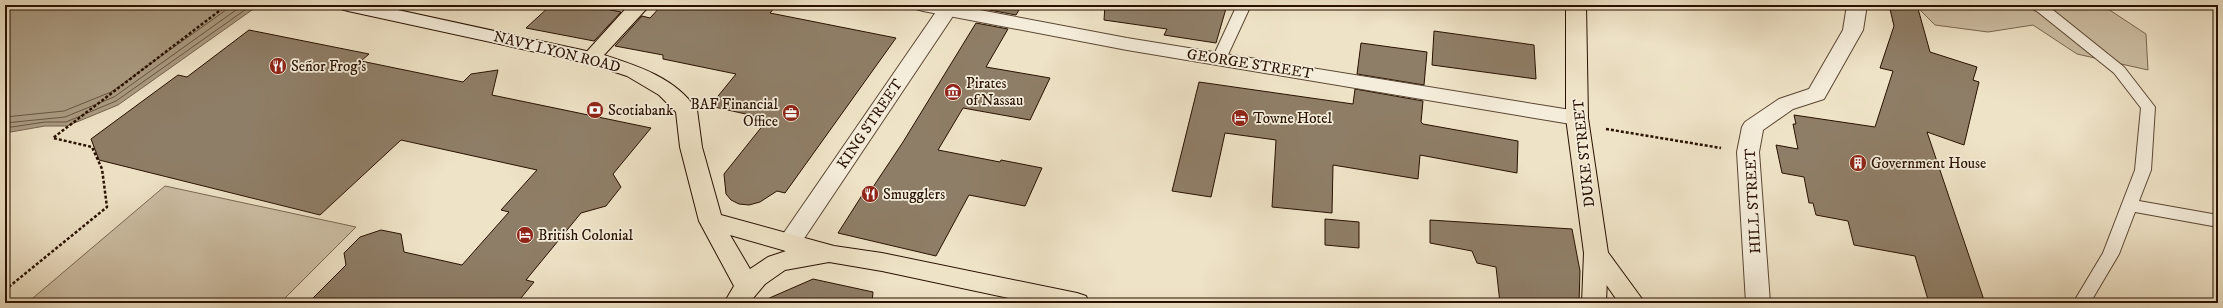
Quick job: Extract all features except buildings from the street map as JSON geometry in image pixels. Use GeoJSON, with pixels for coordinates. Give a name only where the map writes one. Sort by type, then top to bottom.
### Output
{"type":"FeatureCollection","features":[{"type":"Feature","properties":{"kind":"main road"},"geometry":{"type":"LineString","coordinates":[[591,58],[640,5]]}},
{"type":"Feature","properties":{"kind":"main road","name":"DUKE STREET"},"geometry":{"type":"LineString","coordinates":[[1576,5],[1577,118],[1596,253],[1594,303]]}},
{"type":"Feature","properties":{"kind":"main road","name":"NAVY LYON ROAD"},"geometry":{"type":"LineString","coordinates":[[591,58],[634,72],[666,90],[686,110],[691,147],[711,221],[742,295]]}},
{"type":"Feature","properties":{"kind":"main road"},"geometry":{"type":"LineString","coordinates":[[711,221],[834,255],[882,262],[1077,303]]}},
{"type":"Feature","properties":{"kind":"main road","name":"DUKE STREET"},"geometry":{"type":"LineString","coordinates":[[1596,253],[1633,303]]}},
{"type":"Feature","properties":{"kind":"main road"},"geometry":{"type":"LineString","coordinates":[[742,295],[763,272],[784,260],[834,255]]}},
{"type":"Feature","properties":{"kind":"street","name":"NAVY LYON ROAD"},"geometry":{"type":"LineString","coordinates":[[348,5],[591,58]]}},
{"type":"Feature","properties":{"kind":"street","name":"GEORGE STREET"},"geometry":{"type":"LineString","coordinates":[[924,5],[948,7],[1219,59],[1577,118]]}},
{"type":"Feature","properties":{"kind":"street","name":"HILL STREET"},"geometry":{"type":"LineString","coordinates":[[1758,303],[1748,152],[1753,127],[1786,104],[1818,94],[1853,30],[1857,5]]}},
{"type":"Feature","properties":{"kind":"street","name":"KING STREET"},"geometry":{"type":"LineString","coordinates":[[789,243],[948,7]]}},
{"type":"Feature","properties":{"kind":"lane"},"geometry":{"type":"LineString","coordinates":[[1219,59],[1244,5]]}},
{"type":"Feature","properties":{"kind":"lane"},"geometry":{"type":"LineString","coordinates":[[2033,5],[2043,9],[2119,70],[2148,107],[2143,170],[2111,254],[2081,303]]}},
{"type":"Feature","properties":{"kind":"lane"},"geometry":{"type":"LineString","coordinates":[[2129,205],[2218,221]]}},
{"type":"Feature","properties":{"kind":"path"},"geometry":{"type":"LineString","coordinates":[[5,290],[107,206],[102,169],[92,146],[53,138],[227,5]]}},
{"type":"Feature","properties":{"kind":"path"},"geometry":{"type":"LineString","coordinates":[[1601,129],[1705,145]]}},
{"type":"Feature","properties":{"kind":"shaded area"},"geometry":{"type":"Polygon","coordinates":[[[1923,5],[2102,5],[2146,34],[2148,70],[2077,54],[2033,25],[1988,32],[1935,25],[1920,10],[1923,5]]]}},
{"type":"Feature","properties":{"kind":"shaded area"},"geometry":{"type":"Polygon","coordinates":[[[165,186],[356,227],[280,303],[27,303],[165,186]]]}},
{"type":"Feature","properties":{"kind":"water"},"geometry":{"type":"Polygon","coordinates":[[[5,5],[259,5],[118,105],[67,126],[45,126],[5,133],[5,5]]]}},
{"type":"Feature","properties":{"kind":"place","name":"Señor Frog's"},"geometry":{"type":"Point","coordinates":[278,66]}},
{"type":"Feature","properties":{"kind":"place","name":"Pirates of Nassau"},"geometry":{"type":"Point","coordinates":[953,92]}},
{"type":"Feature","properties":{"kind":"place","name":"Scotiabank"},"geometry":{"type":"Point","coordinates":[595,110]}},
{"type":"Feature","properties":{"kind":"place","name":"BAF Financial Office"},"geometry":{"type":"Point","coordinates":[791,113]}},
{"type":"Feature","properties":{"kind":"place","name":"Towne Hotel"},"geometry":{"type":"Point","coordinates":[1240,118]}},
{"type":"Feature","properties":{"kind":"place","name":"Government House"},"geometry":{"type":"Point","coordinates":[1858,163]}},
{"type":"Feature","properties":{"kind":"place","name":"Smugglers"},"geometry":{"type":"Point","coordinates":[870,194]}},
{"type":"Feature","properties":{"kind":"place","name":"British Colonial"},"geometry":{"type":"Point","coordinates":[525,235]}}]}
